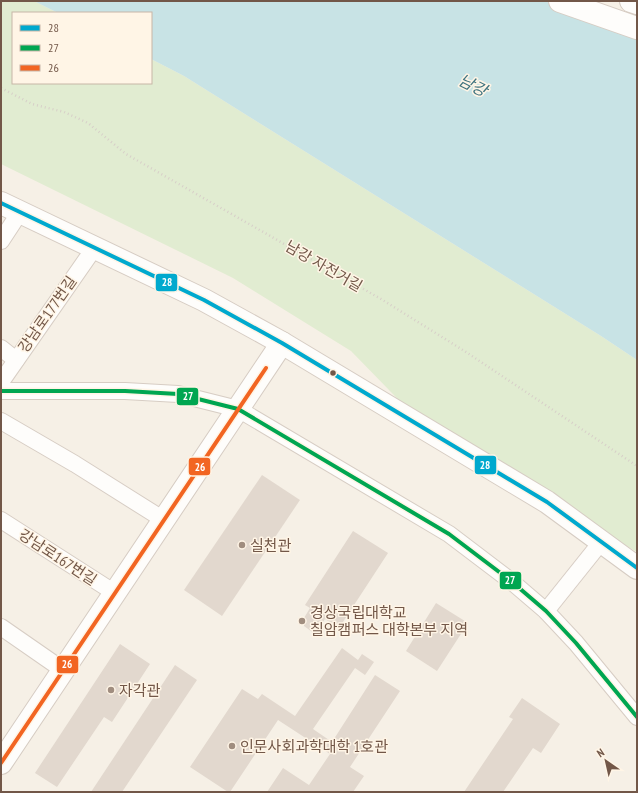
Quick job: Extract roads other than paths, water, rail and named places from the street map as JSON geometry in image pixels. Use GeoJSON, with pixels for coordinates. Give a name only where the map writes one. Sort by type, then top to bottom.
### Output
{"type":"FeatureCollection","features":[{"type":"Feature","properties":{"kind":"street"},"geometry":{"type":"LineString","coordinates":[[560,1],[637,28]]}},
{"type":"Feature","properties":{"kind":"street"},"geometry":{"type":"LineString","coordinates":[[631,1],[637,3]]}},
{"type":"Feature","properties":{"kind":"street"},"geometry":{"type":"LineString","coordinates":[[1,241],[10,207],[204,300],[282,343],[547,502],[637,568]]}},
{"type":"Feature","properties":{"kind":"street","name":"강남로177번길"},"geometry":{"type":"LineString","coordinates":[[1,382],[94,247]]}},
{"type":"Feature","properties":{"kind":"street","name":"강남로167번길"},"geometry":{"type":"LineString","coordinates":[[1,763],[282,343]]}},
{"type":"Feature","properties":{"kind":"street"},"geometry":{"type":"LineString","coordinates":[[1,348],[16,360]]}},
{"type":"Feature","properties":{"kind":"street"},"geometry":{"type":"LineString","coordinates":[[1,391],[125,391],[178,394],[238,409],[449,534],[511,581],[546,611],[576,643],[637,717]]}},
{"type":"Feature","properties":{"kind":"street"},"geometry":{"type":"LineString","coordinates":[[1,421],[75,464],[164,520]]}},
{"type":"Feature","properties":{"kind":"street","name":"강남로167번길"},"geometry":{"type":"LineString","coordinates":[[1,520],[115,593]]}},
{"type":"Feature","properties":{"kind":"street"},"geometry":{"type":"LineString","coordinates":[[546,611],[602,541]]}},
{"type":"Feature","properties":{"kind":"street"},"geometry":{"type":"LineString","coordinates":[[1,628],[63,670]]}},
{"type":"Feature","properties":{"kind":"water","name":"남강"},"geometry":{"type":"Polygon","coordinates":[[[34,1],[558,1],[637,34],[637,360],[601,336],[184,76],[152,60],[152,12],[56,12],[34,1]]]}},
{"type":"Feature","properties":{"kind":"place","name":"실천관"},"geometry":{"type":"Point","coordinates":[242,545]}},
{"type":"Feature","properties":{"kind":"place","name":"경상국립대학교 칠암캠퍼스 대학본부 지역"},"geometry":{"type":"Point","coordinates":[302,621]}},
{"type":"Feature","properties":{"kind":"place","name":"자각관"},"geometry":{"type":"Point","coordinates":[111,690]}},
{"type":"Feature","properties":{"kind":"place","name":"인문사회과학대학 1호관"},"geometry":{"type":"Point","coordinates":[232,746]}}]}
